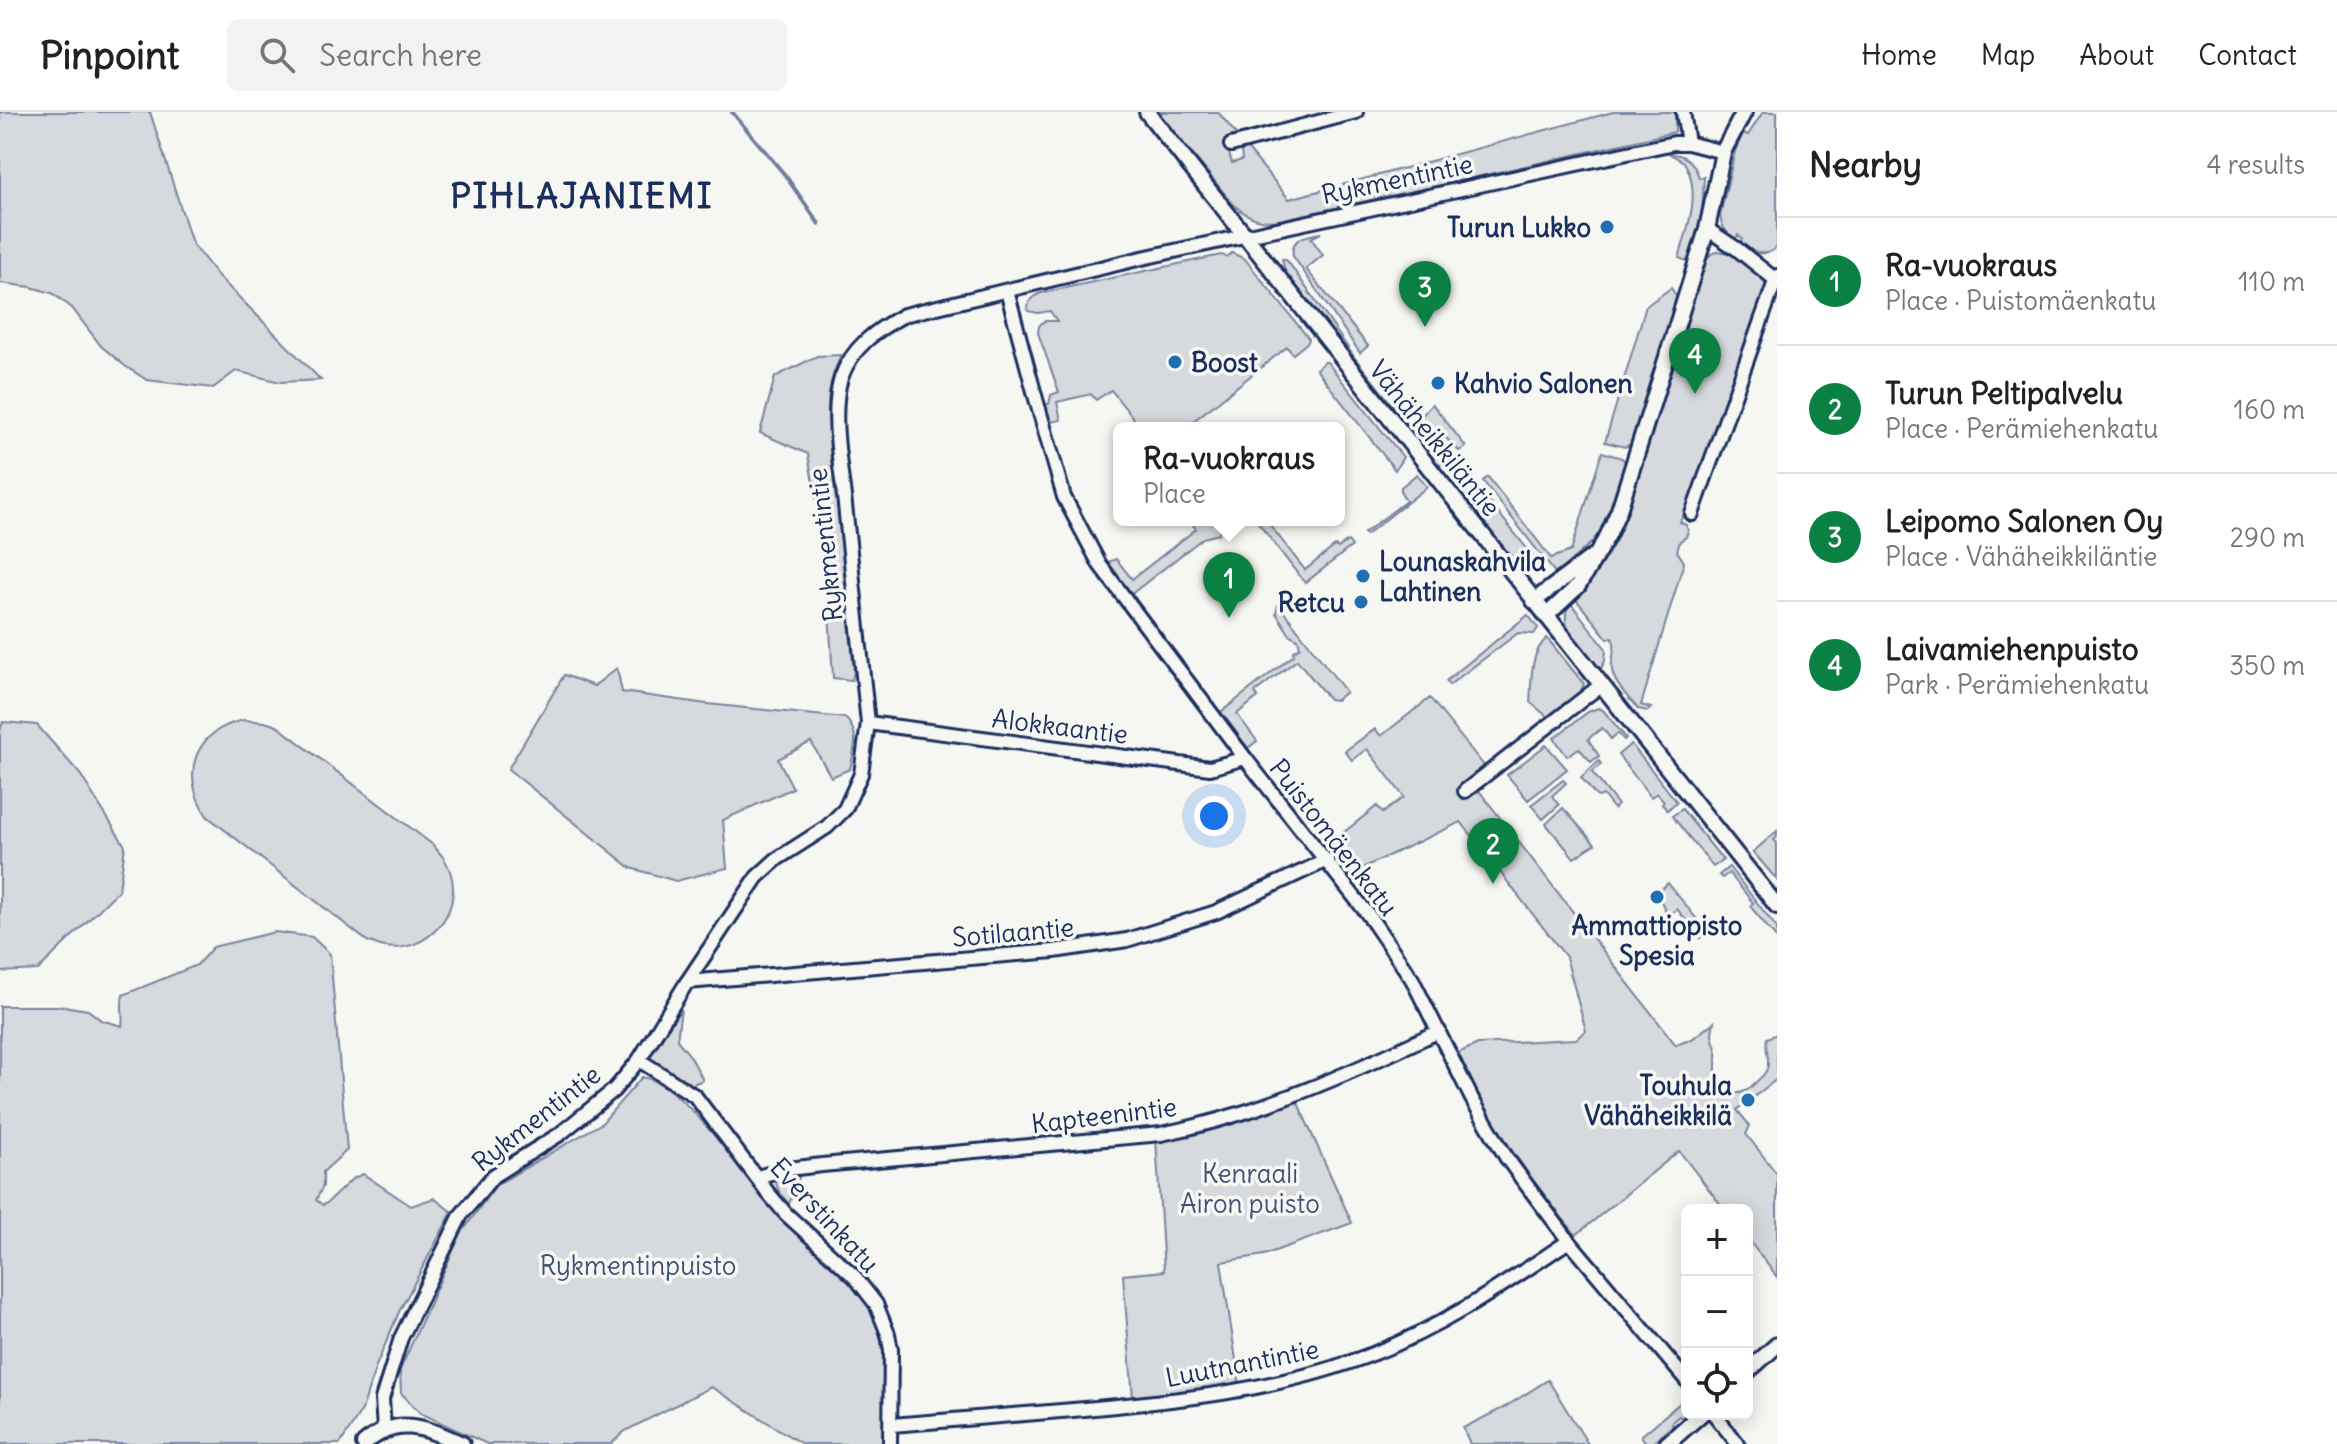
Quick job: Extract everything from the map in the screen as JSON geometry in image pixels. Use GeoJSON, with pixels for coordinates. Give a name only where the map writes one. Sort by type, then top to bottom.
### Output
{"type":"FeatureCollection","features":[{"type":"Feature","properties":{"kind":"street","name":"Vähäheikkiläntie"},"geometry":{"type":"LineString","coordinates":[[1147,112],[1777,906]]}},
{"type":"Feature","properties":{"kind":"street"},"geometry":{"type":"LineString","coordinates":[[1231,145],[1356,112]]}},
{"type":"Feature","properties":{"kind":"street"},"geometry":{"type":"LineString","coordinates":[[1683,112],[1688,143]]}},
{"type":"Feature","properties":{"kind":"street"},"geometry":{"type":"LineString","coordinates":[[1546,616],[1578,586],[1619,510],[1707,229],[1723,152],[1744,112]]}},
{"type":"Feature","properties":{"kind":"street","name":"Rykmentintie"},"geometry":{"type":"LineString","coordinates":[[384,1430],[382,1399],[401,1338],[461,1215],[493,1176],[560,1134],[614,1090],[639,1060],[739,901],[766,867],[827,827],[845,809],[861,774],[868,723],[836,401],[841,378],[867,338],[904,315],[1246,236],[1674,143],[1688,143],[1723,152]]}},
{"type":"Feature","properties":{"kind":"street"},"geometry":{"type":"LineString","coordinates":[[1692,514],[1777,279],[1707,229]]}},
{"type":"Feature","properties":{"kind":"street","name":"Puistomäenkatu"},"geometry":{"type":"LineString","coordinates":[[1007,291],[1064,497],[1100,565],[1390,945],[1412,979],[1488,1129],[1522,1179],[1569,1241],[1681,1374]]}},
{"type":"Feature","properties":{"kind":"street"},"geometry":{"type":"LineString","coordinates":[[1534,601],[1596,555]]}},
{"type":"Feature","properties":{"kind":"street"},"geometry":{"type":"LineString","coordinates":[[1465,791],[1601,685]]}},
{"type":"Feature","properties":{"kind":"street","name":"Alokkaantie"},"geometry":{"type":"LineString","coordinates":[[868,723],[1210,768],[1245,758]]}},
{"type":"Feature","properties":{"kind":"street","name":"Sotilaantie"},"geometry":{"type":"LineString","coordinates":[[687,982],[1054,951],[1127,940],[1216,912],[1327,860]]}},
{"type":"Feature","properties":{"kind":"street","name":"Kapteenintie"},"geometry":{"type":"LineString","coordinates":[[758,1177],[780,1170],[822,1165],[1151,1135],[1203,1125],[1292,1097],[1439,1031]]}},
{"type":"Feature","properties":{"kind":"street","name":"Everstinkatu"},"geometry":{"type":"LineString","coordinates":[[639,1060],[695,1096],[786,1214],[855,1277],[876,1304],[891,1350],[890,1444]]}},
{"type":"Feature","properties":{"kind":"street","name":"Luutnantintie"},"geometry":{"type":"LineString","coordinates":[[892,1425],[1155,1403],[1263,1386],[1315,1372],[1375,1353],[1414,1336],[1471,1305],[1569,1241]]}},
{"type":"Feature","properties":{"kind":"street"},"geometry":{"type":"LineString","coordinates":[[1753,1367],[1777,1345]]}},
{"type":"Feature","properties":{"kind":"street"},"geometry":{"type":"LineString","coordinates":[[1667,1444],[1694,1420]]}},
{"type":"Feature","properties":{"kind":"street"},"geometry":{"type":"LineString","coordinates":[[1719,1420],[1738,1444]]}},
{"type":"Feature","properties":{"kind":"street"},"geometry":{"type":"LineString","coordinates":[[364,1444],[384,1430],[398,1426],[414,1426],[462,1444]]}},
{"type":"Feature","properties":{"kind":"green space"},"geometry":{"type":"Polygon","coordinates":[[[0,112],[150,112],[192,243],[218,276],[321,380],[280,382],[236,371],[213,388],[147,380],[101,346],[72,308],[52,293],[0,283],[0,112]]]}},
{"type":"Feature","properties":{"kind":"green space"},"geometry":{"type":"Polygon","coordinates":[[[1158,112],[1218,112],[1237,135],[1225,141],[1232,163],[1242,160],[1241,151],[1246,147],[1289,199],[1613,112],[1675,112],[1675,132],[1288,220],[1272,221],[1252,218],[1233,204],[1158,112]]]}},
{"type":"Feature","properties":{"kind":"green space"},"geometry":{"type":"Polygon","coordinates":[[[1763,112],[1777,112],[1777,247],[1763,253],[1745,246],[1738,235],[1735,240],[1732,238],[1720,216],[1735,151],[1743,133],[1748,135],[1763,112]]]}},
{"type":"Feature","properties":{"kind":"green space"},"geometry":{"type":"Polygon","coordinates":[[[1670,154],[1685,158],[1695,168],[1699,178],[1704,177],[1702,213],[1689,261],[1679,258],[1692,209],[1692,185],[1684,162],[1670,154]]]}},
{"type":"Feature","properties":{"kind":"green space"},"geometry":{"type":"Polygon","coordinates":[[[1321,233],[1311,238],[1323,255],[1306,269],[1368,346],[1360,353],[1293,256],[1297,241],[1321,233]]]}},
{"type":"Feature","properties":{"kind":"green space"},"geometry":{"type":"Polygon","coordinates":[[[1719,251],[1749,264],[1765,283],[1766,290],[1743,360],[1680,522],[1688,530],[1677,551],[1684,562],[1641,705],[1651,708],[1648,711],[1638,709],[1619,686],[1612,670],[1612,637],[1608,639],[1574,597],[1602,563],[1623,524],[1704,264],[1711,254],[1719,251]]]}},
{"type":"Feature","properties":{"kind":"green space","name":"Boost"},"geometry":{"type":"Polygon","coordinates":[[[1232,253],[1245,259],[1309,339],[1308,342],[1293,354],[1287,347],[1192,422],[1136,422],[1111,390],[1096,400],[1091,394],[1057,402],[1061,420],[1050,422],[1045,405],[1049,404],[1051,395],[1059,392],[1038,333],[1044,321],[1057,321],[1050,311],[1028,311],[1033,298],[1041,293],[1221,255],[1227,257],[1232,253]]]}},
{"type":"Feature","properties":{"kind":"green space"},"geometry":{"type":"Polygon","coordinates":[[[1282,259],[1289,263],[1397,414],[1295,288],[1286,274],[1282,259]]]}},
{"type":"Feature","properties":{"kind":"green space"},"geometry":{"type":"Polygon","coordinates":[[[1671,288],[1677,301],[1633,443],[1625,447],[1605,442],[1646,306],[1671,288]]]}},
{"type":"Feature","properties":{"kind":"green space"},"geometry":{"type":"Polygon","coordinates":[[[841,355],[831,383],[828,411],[854,672],[852,680],[833,678],[822,513],[815,495],[808,454],[760,433],[775,377],[817,356],[841,355]]]}},
{"type":"Feature","properties":{"kind":"green space"},"geometry":{"type":"Polygon","coordinates":[[[1325,362],[1403,457],[1395,470],[1316,369],[1325,362]]]}},
{"type":"Feature","properties":{"kind":"green space"},"geometry":{"type":"Polygon","coordinates":[[[1432,404],[1466,447],[1459,451],[1440,432],[1418,420],[1432,404]]]}},
{"type":"Feature","properties":{"kind":"green space"},"geometry":{"type":"Polygon","coordinates":[[[1411,424],[1431,435],[1452,454],[1451,457],[1440,465],[1432,462],[1407,430],[1411,424]]]}},
{"type":"Feature","properties":{"kind":"green space"},"geometry":{"type":"Polygon","coordinates":[[[1602,452],[1622,458],[1627,464],[1609,518],[1592,542],[1556,574],[1483,481],[1488,477],[1551,558],[1571,551],[1602,452]]]}},
{"type":"Feature","properties":{"kind":"green space"},"geometry":{"type":"Polygon","coordinates":[[[1417,474],[1427,487],[1366,535],[1364,533],[1406,501],[1401,487],[1417,474]]]}},
{"type":"Feature","properties":{"kind":"green space"},"geometry":{"type":"Polygon","coordinates":[[[1477,486],[1536,560],[1537,564],[1526,577],[1465,503],[1468,493],[1477,486]]]}},
{"type":"Feature","properties":{"kind":"green space"},"geometry":{"type":"Polygon","coordinates":[[[1194,526],[1220,527],[1219,534],[1203,538],[1130,595],[1106,563],[1116,559],[1132,579],[1196,529],[1194,526]]]}},
{"type":"Feature","properties":{"kind":"green space"},"geometry":{"type":"Polygon","coordinates":[[[1261,526],[1271,526],[1305,570],[1335,546],[1338,548],[1348,541],[1352,546],[1305,583],[1261,526]]]}},
{"type":"Feature","properties":{"kind":"green space"},"geometry":{"type":"Polygon","coordinates":[[[1570,602],[1606,649],[1605,661],[1599,672],[1568,631],[1566,612],[1570,602]]]}},
{"type":"Feature","properties":{"kind":"green space"},"geometry":{"type":"Polygon","coordinates":[[[1278,604],[1346,692],[1336,700],[1329,699],[1297,660],[1255,692],[1258,697],[1237,714],[1257,741],[1248,748],[1221,712],[1300,647],[1298,639],[1290,635],[1276,613],[1278,604]]]}},
{"type":"Feature","properties":{"kind":"green space"},"geometry":{"type":"Polygon","coordinates":[[[1528,615],[1538,628],[1534,634],[1518,633],[1449,685],[1446,681],[1528,615]]]}},
{"type":"Feature","properties":{"kind":"green space"},"geometry":{"type":"Polygon","coordinates":[[[1547,638],[1584,684],[1579,696],[1550,719],[1530,702],[1534,659],[1547,638]]]}},
{"type":"Feature","properties":{"kind":"green space"},"geometry":{"type":"Polygon","coordinates":[[[617,668],[622,692],[845,718],[855,736],[850,769],[831,777],[811,742],[778,759],[793,788],[723,820],[727,868],[676,881],[631,868],[508,769],[564,675],[594,686],[617,668]]]}},
{"type":"Feature","properties":{"kind":"green space"},"geometry":{"type":"Polygon","coordinates":[[[1430,698],[1485,767],[1470,779],[1676,1045],[1692,1039],[1714,1022],[1712,1035],[1717,1052],[1716,1068],[1718,1079],[1726,1090],[1743,1092],[1765,1073],[1767,1038],[1777,1034],[1777,1079],[1737,1110],[1750,1126],[1746,1134],[1777,1174],[1777,1277],[1753,1246],[1753,1204],[1720,1204],[1679,1151],[1576,1235],[1542,1192],[1496,1126],[1458,1053],[1478,1044],[1576,1039],[1586,1031],[1566,957],[1461,822],[1347,875],[1334,861],[1324,844],[1324,832],[1313,817],[1334,840],[1377,806],[1383,813],[1404,797],[1367,749],[1352,760],[1345,751],[1375,729],[1381,736],[1430,698]]]}},
{"type":"Feature","properties":{"kind":"green space"},"geometry":{"type":"Polygon","coordinates":[[[1598,708],[1626,738],[1624,740],[1618,733],[1611,739],[1602,728],[1588,739],[1599,756],[1591,762],[1579,748],[1567,756],[1554,738],[1598,708]]]}},
{"type":"Feature","properties":{"kind":"green space"},"geometry":{"type":"Polygon","coordinates":[[[244,720],[277,726],[433,845],[445,860],[453,886],[447,915],[428,937],[400,947],[385,947],[367,941],[207,816],[198,801],[194,785],[196,756],[213,733],[244,720]]]}},
{"type":"Feature","properties":{"kind":"green space"},"geometry":{"type":"Polygon","coordinates":[[[3,722],[37,725],[80,774],[125,846],[119,890],[38,970],[0,972],[0,731],[3,722]]]}},
{"type":"Feature","properties":{"kind":"green space"},"geometry":{"type":"Polygon","coordinates":[[[1631,744],[1677,802],[1667,810],[1657,793],[1651,797],[1618,755],[1631,744]]]}},
{"type":"Feature","properties":{"kind":"green space"},"geometry":{"type":"Polygon","coordinates":[[[1546,745],[1567,769],[1528,800],[1507,775],[1546,745]]]}},
{"type":"Feature","properties":{"kind":"green space"},"geometry":{"type":"Polygon","coordinates":[[[1599,761],[1601,764],[1592,772],[1618,805],[1614,809],[1603,795],[1596,796],[1581,777],[1599,761]]]}},
{"type":"Feature","properties":{"kind":"green space"},"geometry":{"type":"Polygon","coordinates":[[[1563,780],[1566,783],[1552,796],[1559,805],[1543,819],[1531,805],[1563,780]]]}},
{"type":"Feature","properties":{"kind":"green space"},"geometry":{"type":"Polygon","coordinates":[[[1563,808],[1595,844],[1574,858],[1546,824],[1563,808]]]}},
{"type":"Feature","properties":{"kind":"green space"},"geometry":{"type":"Polygon","coordinates":[[[1682,809],[1723,860],[1713,867],[1672,816],[1682,809]]]}},
{"type":"Feature","properties":{"kind":"green space"},"geometry":{"type":"Polygon","coordinates":[[[1777,831],[1774,840],[1777,843],[1777,880],[1753,852],[1777,831]]]}},
{"type":"Feature","properties":{"kind":"green space"},"geometry":{"type":"Polygon","coordinates":[[[1729,867],[1777,928],[1777,939],[1750,906],[1753,903],[1729,873],[1722,878],[1719,875],[1729,867]]]}},
{"type":"Feature","properties":{"kind":"green space"},"geometry":{"type":"Polygon","coordinates":[[[1668,883],[1707,932],[1700,938],[1677,909],[1668,916],[1657,893],[1668,883]]]}},
{"type":"Feature","properties":{"kind":"green space"},"geometry":{"type":"Polygon","coordinates":[[[275,932],[312,937],[330,954],[347,1150],[323,1172],[323,1186],[316,1200],[323,1205],[327,1203],[352,1179],[363,1174],[411,1206],[434,1198],[452,1212],[399,1312],[376,1366],[362,1410],[340,1444],[0,1444],[0,1006],[63,1006],[88,1010],[101,1020],[122,1026],[123,995],[197,965],[213,947],[275,932]]]}},
{"type":"Feature","properties":{"kind":"green space"},"geometry":{"type":"Polygon","coordinates":[[[681,1009],[677,1040],[691,1057],[703,1080],[686,1087],[649,1058],[681,1009]]]}},
{"type":"Feature","properties":{"kind":"green space","name":"Rykmentinpuisto"},"geometry":{"type":"Polygon","coordinates":[[[642,1077],[659,1083],[696,1115],[779,1215],[856,1285],[868,1303],[876,1322],[884,1361],[885,1444],[802,1444],[711,1387],[625,1431],[611,1444],[487,1444],[420,1413],[401,1393],[400,1370],[460,1235],[496,1185],[602,1123],[642,1077]]]}},
{"type":"Feature","properties":{"kind":"green space","name":"Kenraali Airon puisto"},"geometry":{"type":"Polygon","coordinates":[[[1297,1101],[1352,1223],[1264,1255],[1221,1262],[1240,1386],[1133,1398],[1123,1275],[1164,1271],[1156,1139],[1225,1125],[1297,1101]]]}},
{"type":"Feature","properties":{"kind":"green space"},"geometry":{"type":"Polygon","coordinates":[[[801,1172],[789,1204],[780,1194],[775,1181],[801,1172]]]}},
{"type":"Feature","properties":{"kind":"green space"},"geometry":{"type":"Polygon","coordinates":[[[1548,1380],[1588,1444],[1470,1444],[1463,1428],[1548,1380]]]}},
{"type":"Feature","properties":{"kind":"green space"},"geometry":{"type":"Polygon","coordinates":[[[1681,1402],[1681,1417],[1672,1422],[1673,1425],[1651,1444],[1647,1444],[1641,1436],[1681,1402]]]}},
{"type":"Feature","properties":{"kind":"waterway"},"geometry":{"type":"LineString","coordinates":[[732,112],[785,175],[819,224]]}},
{"type":"Feature","properties":{"kind":"place","name":"Turun Lukko"},"geometry":{"type":"Point","coordinates":[1607,227]}},
{"type":"Feature","properties":{"kind":"place","name":"Leipomo Salonen Oy"},"geometry":{"type":"Point","coordinates":[1425,327]}},
{"type":"Feature","properties":{"kind":"place","name":"Boost"},"geometry":{"type":"Point","coordinates":[1175,362]}},
{"type":"Feature","properties":{"kind":"place","name":"Kahvio Salonen"},"geometry":{"type":"Point","coordinates":[1438,383]}},
{"type":"Feature","properties":{"kind":"place","name":"Laivamiehenpuisto"},"geometry":{"type":"Point","coordinates":[1695,394]}},
{"type":"Feature","properties":{"kind":"place","name":"Lounaskahvila Lahtinen"},"geometry":{"type":"Point","coordinates":[1363,576]}},
{"type":"Feature","properties":{"kind":"place","name":"Retcu"},"geometry":{"type":"Point","coordinates":[1361,602]}},
{"type":"Feature","properties":{"kind":"place","name":"Ra-vuokraus"},"geometry":{"type":"Point","coordinates":[1229,618]}},
{"type":"Feature","properties":{"kind":"place","name":"Turun Peltipalvelu"},"geometry":{"type":"Point","coordinates":[1493,884]}},
{"type":"Feature","properties":{"kind":"place","name":"Ammattiopisto Spesia"},"geometry":{"type":"Point","coordinates":[1657,897]}},
{"type":"Feature","properties":{"kind":"place","name":"Touhula Vähäheikkilä"},"geometry":{"type":"Point","coordinates":[1748,1100]}},
{"type":"Feature","properties":{"kind":"district","name":"PIHLAJANIEMI"},"geometry":{"type":"Point","coordinates":[582,195]}}]}
